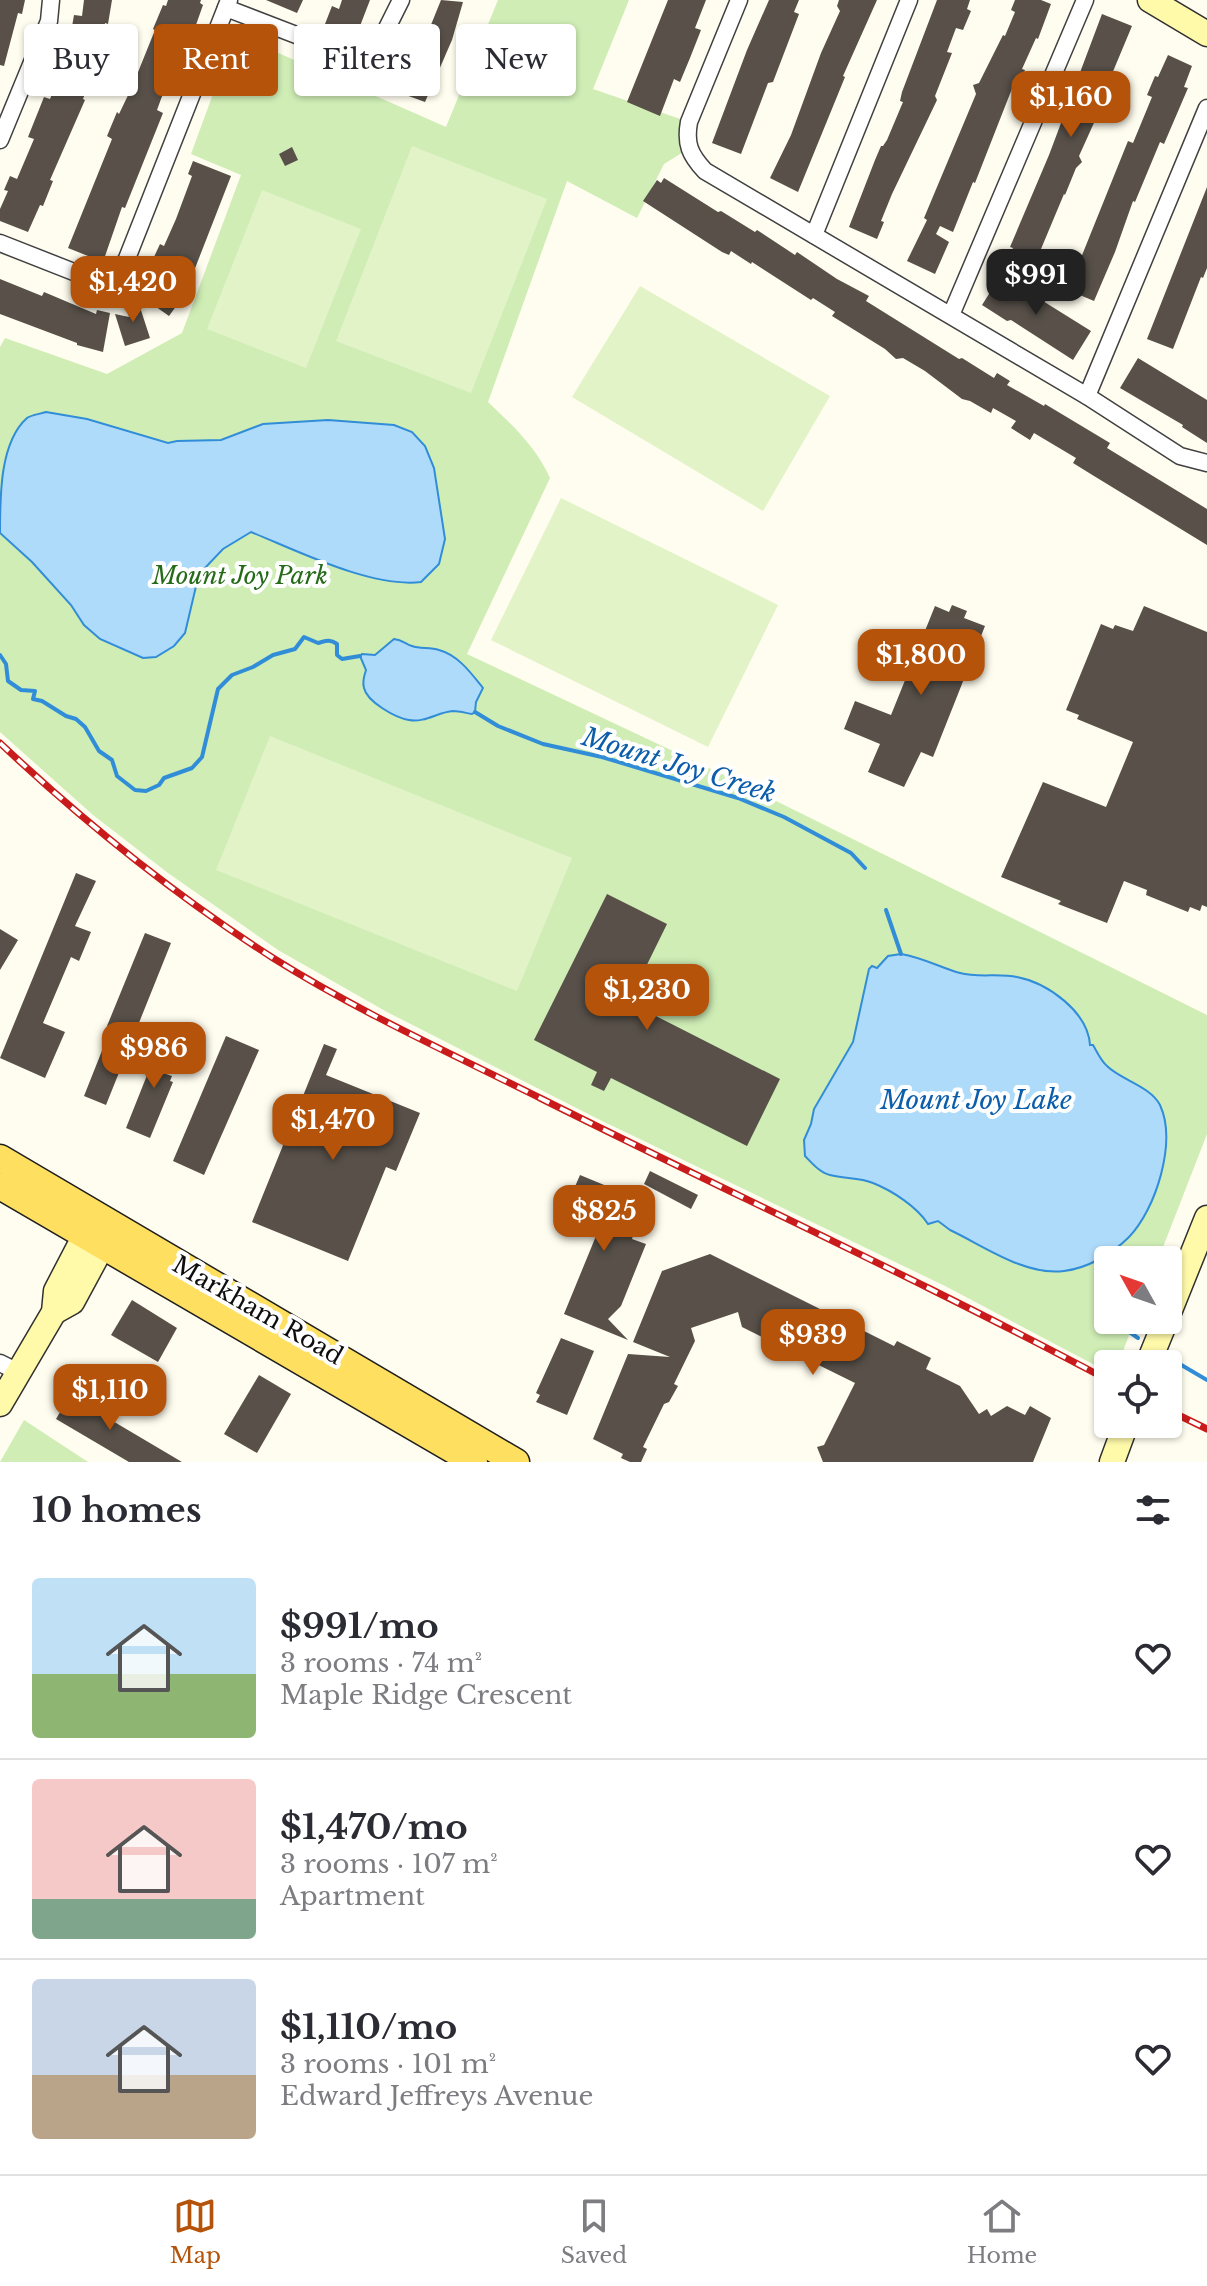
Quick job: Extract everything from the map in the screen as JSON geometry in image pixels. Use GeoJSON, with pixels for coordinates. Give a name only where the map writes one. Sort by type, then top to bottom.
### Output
{"type":"FeatureCollection","features":[{"type":"Feature","properties":{"kind":"main road","name":"Markham Road"},"geometry":{"type":"LineString","coordinates":[[0,1158],[99,1231],[474,1462]]}},
{"type":"Feature","properties":{"kind":"main road","name":"Markham Road"},"geometry":{"type":"LineString","coordinates":[[0,1186],[99,1231],[516,1462]]}},
{"type":"Feature","properties":{"kind":"street"},"geometry":{"type":"LineString","coordinates":[[0,140],[49,21],[51,0]]}},
{"type":"Feature","properties":{"kind":"street"},"geometry":{"type":"LineString","coordinates":[[0,243],[89,278],[104,279],[126,261],[228,4],[356,58],[374,54],[401,0]]}},
{"type":"Feature","properties":{"kind":"street"},"geometry":{"type":"LineString","coordinates":[[739,0],[697,97],[686,136],[688,149],[705,171],[1087,396],[1180,456],[1207,463]]}},
{"type":"Feature","properties":{"kind":"street"},"geometry":{"type":"LineString","coordinates":[[814,235],[909,0]]}},
{"type":"Feature","properties":{"kind":"street"},"geometry":{"type":"LineString","coordinates":[[951,315],[1085,0]]}},
{"type":"Feature","properties":{"kind":"street"},"geometry":{"type":"LineString","coordinates":[[1150,0],[1207,34]]}},
{"type":"Feature","properties":{"kind":"street"},"geometry":{"type":"LineString","coordinates":[[1087,396],[1207,108]]}},
{"type":"Feature","properties":{"kind":"street"},"geometry":{"type":"LineString","coordinates":[[1182,1280],[1207,1218]]}},
{"type":"Feature","properties":{"kind":"street"},"geometry":{"type":"LineString","coordinates":[[0,1404],[9,1368],[54,1312],[56,1291],[99,1231]]}},
{"type":"Feature","properties":{"kind":"street"},"geometry":{"type":"LineString","coordinates":[[1112,1462],[1121,1438]]}},
{"type":"Feature","properties":{"kind":"green space","name":"Mount Joy Park"},"geometry":{"type":"Polygon","coordinates":[[[498,0],[629,0],[593,89],[689,122],[688,149],[664,164],[637,218],[567,181],[488,402],[531,447],[550,478],[467,654],[728,777],[1207,1015],[1207,1134],[1163,1246],[1094,1246],[1094,1334],[1130,1334],[1123,1350],[1094,1350],[1094,1365],[945,1286],[596,1118],[387,1012],[278,950],[168,873],[93,815],[0,732],[0,347],[5,338],[107,374],[182,333],[241,175],[191,154],[212,96],[278,96],[278,53],[294,60],[294,96],[376,96],[446,127],[459,96],[576,96],[576,24],[488,24],[498,0]]]}},
{"type":"Feature","properties":{"kind":"green space"},"geometry":{"type":"Polygon","coordinates":[[[412,146],[547,199],[471,393],[336,341],[412,146]]]}},
{"type":"Feature","properties":{"kind":"green space"},"geometry":{"type":"Polygon","coordinates":[[[262,190],[361,229],[306,368],[207,329],[262,190]]]}},
{"type":"Feature","properties":{"kind":"green space"},"geometry":{"type":"Polygon","coordinates":[[[640,286],[830,396],[763,511],[572,397],[640,286]]]}},
{"type":"Feature","properties":{"kind":"green space"},"geometry":{"type":"Polygon","coordinates":[[[561,498],[778,605],[708,747],[491,640],[561,498]]]}},
{"type":"Feature","properties":{"kind":"green space"},"geometry":{"type":"Polygon","coordinates":[[[270,736],[572,858],[517,991],[216,870],[270,736]]]}},
{"type":"Feature","properties":{"kind":"green space"},"geometry":{"type":"Polygon","coordinates":[[[24,1420],[88,1462],[0,1462],[24,1420]]]}},
{"type":"Feature","properties":{"kind":"water"},"geometry":{"type":"Polygon","coordinates":[[[46,412],[87,419],[168,443],[221,440],[263,424],[328,420],[394,425],[412,432],[425,446],[434,468],[445,539],[439,564],[421,582],[380,579],[335,566],[251,532],[223,549],[202,571],[185,633],[174,646],[156,657],[143,658],[100,639],[84,625],[71,605],[32,562],[0,533],[3,470],[11,441],[27,418],[46,412]]]}},
{"type":"Feature","properties":{"kind":"water"},"geometry":{"type":"Polygon","coordinates":[[[394,639],[415,647],[446,652],[458,660],[483,688],[475,712],[453,711],[415,721],[397,716],[376,704],[364,688],[366,670],[360,656],[375,655],[394,639]]]}},
{"type":"Feature","properties":{"kind":"water","name":"Mount Joy Lake"},"geometry":{"type":"Polygon","coordinates":[[[901,954],[960,973],[1029,980],[1053,992],[1082,1021],[1090,1045],[1105,1064],[1155,1098],[1165,1120],[1165,1156],[1161,1174],[1148,1210],[1139,1225],[1118,1246],[1094,1246],[1094,1262],[1073,1269],[1035,1269],[991,1251],[938,1221],[928,1224],[911,1206],[888,1190],[868,1181],[826,1174],[805,1156],[804,1140],[814,1109],[853,1042],[869,969],[872,966],[877,968],[888,956],[901,954]]]}},
{"type":"Feature","properties":{"kind":"building"},"geometry":{"type":"Polygon","coordinates":[[[0,0],[25,0],[22,14],[18,13],[4,66],[0,65],[0,0]]]}},
{"type":"Feature","properties":{"kind":"building"},"geometry":{"type":"Polygon","coordinates":[[[84,0],[112,0],[108,24],[72,24],[74,15],[82,16],[84,0]]]}},
{"type":"Feature","properties":{"kind":"building"},"geometry":{"type":"Polygon","coordinates":[[[168,0],[201,0],[203,5],[196,24],[155,24],[163,5],[166,6],[168,0]]]}},
{"type":"Feature","properties":{"kind":"building"},"geometry":{"type":"Polygon","coordinates":[[[266,0],[303,0],[297,13],[266,0]]]}},
{"type":"Feature","properties":{"kind":"building"},"geometry":{"type":"Polygon","coordinates":[[[342,0],[370,0],[361,24],[325,24],[332,6],[339,9],[342,0]]]}},
{"type":"Feature","properties":{"kind":"building"},"geometry":{"type":"Polygon","coordinates":[[[441,0],[463,2],[440,68],[440,24],[431,24],[441,0]]]}},
{"type":"Feature","properties":{"kind":"building"},"geometry":{"type":"Polygon","coordinates":[[[668,0],[706,0],[695,28],[701,30],[690,58],[680,82],[674,79],[660,116],[627,102],[668,0]]]}},
{"type":"Feature","properties":{"kind":"building"},"geometry":{"type":"Polygon","coordinates":[[[769,0],[799,0],[794,12],[799,14],[741,154],[712,143],[769,0]]]}},
{"type":"Feature","properties":{"kind":"building"},"geometry":{"type":"Polygon","coordinates":[[[839,0],[877,0],[843,76],[798,192],[770,178],[791,135],[840,11],[837,6],[839,0]]]}},
{"type":"Feature","properties":{"kind":"building"},"geometry":{"type":"Polygon","coordinates":[[[937,0],[970,0],[967,9],[971,11],[963,30],[956,28],[947,52],[952,53],[935,96],[937,100],[892,194],[877,239],[849,227],[881,146],[887,140],[903,102],[900,101],[902,92],[937,0]]]}},
{"type":"Feature","properties":{"kind":"building"},"geometry":{"type":"Polygon","coordinates":[[[1015,0],[1041,0],[1051,4],[1022,69],[1025,70],[1020,83],[1015,81],[953,232],[940,226],[936,234],[949,242],[935,274],[907,261],[927,220],[924,218],[976,94],[973,85],[979,83],[1005,36],[1015,12],[1011,10],[1015,0]]]}},
{"type":"Feature","properties":{"kind":"building"},"geometry":{"type":"Polygon","coordinates":[[[1102,14],[1132,26],[1104,93],[1107,94],[1079,156],[1082,162],[1064,194],[1036,266],[1010,255],[1013,248],[1010,247],[1049,155],[1102,14]]]}},
{"type":"Feature","properties":{"kind":"building"},"geometry":{"type":"Polygon","coordinates":[[[154,32],[154,96],[162,96],[157,110],[163,113],[125,208],[122,207],[103,262],[68,248],[112,139],[107,136],[117,112],[119,114],[128,96],[138,96],[138,72],[154,32]]]}},
{"type":"Feature","properties":{"kind":"building"},"geometry":{"type":"Polygon","coordinates":[[[1168,55],[1192,66],[1184,87],[1188,88],[1164,144],[1160,142],[1133,201],[1094,301],[1068,290],[1128,141],[1133,143],[1152,97],[1147,95],[1155,76],[1158,77],[1168,55]]]}},
{"type":"Feature","properties":{"kind":"building"},"geometry":{"type":"Polygon","coordinates":[[[51,96],[84,96],[85,100],[50,180],[53,181],[43,206],[40,205],[28,232],[0,221],[0,209],[8,191],[4,190],[10,176],[17,179],[34,139],[28,137],[44,97],[50,99],[51,96]]]}},
{"type":"Feature","properties":{"kind":"building"},"geometry":{"type":"Polygon","coordinates":[[[408,96],[428,96],[425,102],[408,96]]]}},
{"type":"Feature","properties":{"kind":"building"},"geometry":{"type":"Polygon","coordinates":[[[292,147],[298,160],[285,166],[279,154],[292,147]]]}},
{"type":"Feature","properties":{"kind":"building"},"geometry":{"type":"Polygon","coordinates":[[[193,161],[231,176],[185,294],[169,316],[142,297],[156,292],[148,286],[163,261],[154,257],[160,244],[164,246],[176,219],[192,176],[188,174],[193,161]]]}},
{"type":"Feature","properties":{"kind":"building"},"geometry":{"type":"Polygon","coordinates":[[[664,178],[718,212],[755,232],[757,230],[795,255],[797,252],[869,296],[866,301],[959,359],[994,378],[997,373],[1010,381],[1007,385],[1110,443],[1107,448],[1207,509],[1207,545],[1073,463],[1076,458],[1034,433],[1030,440],[1011,428],[1016,421],[993,408],[991,413],[962,399],[925,371],[903,358],[896,359],[832,316],[835,312],[813,298],[811,300],[731,251],[729,255],[722,252],[643,201],[657,180],[661,183],[664,178]]]}},
{"type":"Feature","properties":{"kind":"building"},"geometry":{"type":"Polygon","coordinates":[[[1207,187],[1207,268],[1173,349],[1147,339],[1207,187]]]}},
{"type":"Feature","properties":{"kind":"building"},"geometry":{"type":"Polygon","coordinates":[[[1001,275],[1091,331],[1073,360],[982,305],[1001,275]]]}},
{"type":"Feature","properties":{"kind":"building"},"geometry":{"type":"Polygon","coordinates":[[[0,279],[42,296],[44,292],[96,314],[97,310],[110,313],[103,352],[77,345],[0,314],[0,279]]]}},
{"type":"Feature","properties":{"kind":"building"},"geometry":{"type":"Polygon","coordinates":[[[137,298],[150,338],[125,346],[115,314],[129,317],[125,303],[137,298]]]}},
{"type":"Feature","properties":{"kind":"building"},"geometry":{"type":"Polygon","coordinates":[[[1138,358],[1207,400],[1207,443],[1120,388],[1138,358]]]}},
{"type":"Feature","properties":{"kind":"building"},"geometry":{"type":"Polygon","coordinates":[[[952,605],[967,611],[964,618],[985,626],[933,757],[921,752],[904,787],[868,772],[880,744],[844,729],[855,701],[891,715],[935,606],[949,612],[952,605]]]}},
{"type":"Feature","properties":{"kind":"building"},"geometry":{"type":"Polygon","coordinates":[[[1144,606],[1207,632],[1207,907],[1202,905],[1200,911],[1190,907],[1188,912],[1146,895],[1147,890],[1124,881],[1107,923],[1001,877],[1043,782],[1106,807],[1133,742],[1077,719],[1079,715],[1066,710],[1101,624],[1133,631],[1144,606]]]}},
{"type":"Feature","properties":{"kind":"building"},"geometry":{"type":"Polygon","coordinates":[[[76,873],[96,881],[75,926],[91,932],[79,961],[71,957],[43,1023],[65,1032],[45,1078],[0,1058],[76,873]]]}},
{"type":"Feature","properties":{"kind":"building"},"geometry":{"type":"Polygon","coordinates":[[[607,894],[667,924],[635,989],[655,999],[648,1012],[780,1079],[747,1146],[611,1078],[604,1091],[591,1085],[597,1072],[534,1040],[607,894]]]}},
{"type":"Feature","properties":{"kind":"building"},"geometry":{"type":"Polygon","coordinates":[[[0,929],[18,940],[0,970],[0,929]]]}},
{"type":"Feature","properties":{"kind":"building"},"geometry":{"type":"Polygon","coordinates":[[[145,933],[171,943],[106,1105],[84,1096],[111,1028],[107,1026],[145,933]]]}},
{"type":"Feature","properties":{"kind":"building"},"geometry":{"type":"Polygon","coordinates":[[[165,1030],[179,1035],[163,1073],[172,1076],[170,1081],[173,1082],[150,1138],[126,1128],[165,1030]]]}},
{"type":"Feature","properties":{"kind":"building"},"geometry":{"type":"Polygon","coordinates":[[[226,1036],[259,1050],[204,1175],[173,1161],[226,1036]]]}},
{"type":"Feature","properties":{"kind":"building"},"geometry":{"type":"Polygon","coordinates":[[[324,1044],[337,1049],[326,1075],[420,1113],[396,1171],[386,1167],[348,1261],[252,1222],[324,1044]]]}},
{"type":"Feature","properties":{"kind":"building"},"geometry":{"type":"Polygon","coordinates":[[[650,1171],[698,1195],[691,1209],[644,1184],[650,1171]]]}},
{"type":"Feature","properties":{"kind":"building"},"geometry":{"type":"Polygon","coordinates":[[[580,1175],[638,1199],[626,1226],[635,1230],[632,1239],[646,1244],[621,1306],[608,1319],[628,1340],[564,1314],[596,1236],[587,1232],[590,1223],[564,1212],[580,1175]]]}},
{"type":"Feature","properties":{"kind":"building"},"geometry":{"type":"Polygon","coordinates":[[[710,1254],[894,1346],[897,1341],[931,1358],[926,1369],[960,1386],[979,1414],[987,1409],[991,1416],[1007,1406],[1025,1415],[1030,1406],[1051,1418],[1033,1462],[823,1462],[817,1447],[824,1445],[855,1383],[742,1327],[738,1312],[691,1328],[695,1341],[674,1384],[678,1386],[669,1402],[664,1404],[643,1447],[647,1449],[641,1462],[621,1458],[623,1454],[593,1439],[628,1354],[670,1357],[633,1342],[662,1271],[710,1254]]]}},
{"type":"Feature","properties":{"kind":"building"},"geometry":{"type":"Polygon","coordinates":[[[132,1300],[177,1328],[158,1362],[111,1335],[132,1300]]]}},
{"type":"Feature","properties":{"kind":"building"},"geometry":{"type":"Polygon","coordinates":[[[561,1338],[594,1351],[567,1415],[536,1402],[540,1395],[536,1393],[561,1338]]]}},
{"type":"Feature","properties":{"kind":"building"},"geometry":{"type":"Polygon","coordinates":[[[259,1375],[291,1394],[257,1453],[224,1434],[259,1375]]]}},
{"type":"Feature","properties":{"kind":"building"},"geometry":{"type":"Polygon","coordinates":[[[95,1398],[116,1411],[111,1420],[182,1462],[129,1462],[56,1419],[63,1407],[95,1398]]]}},
{"type":"Feature","properties":{"kind":"waterway","name":"Mount Joy Creek"},"geometry":{"type":"LineString","coordinates":[[0,655],[6,664],[8,681],[21,690],[35,691],[33,699],[76,719],[85,727],[99,751],[112,760],[117,776],[135,790],[146,791],[159,785],[164,778],[192,768],[202,757],[218,689],[232,675],[273,655],[295,649],[304,637],[318,643],[335,642],[337,655],[342,659],[360,656]]}},
{"type":"Feature","properties":{"kind":"waterway","name":"Mount Joy Creek"},"geometry":{"type":"LineString","coordinates":[[475,712],[498,726],[543,744],[602,757],[738,798],[784,817],[851,853],[865,868]]}},
{"type":"Feature","properties":{"kind":"waterway","name":"Mount Joy Creek"},"geometry":{"type":"LineString","coordinates":[[886,910],[901,954]]}},
{"type":"Feature","properties":{"kind":"waterway","name":"Mount Joy Creek"},"geometry":{"type":"LineString","coordinates":[[1132,1334],[1138,1338]]}},
{"type":"Feature","properties":{"kind":"waterway","name":"Mount Joy Creek"},"geometry":{"type":"LineString","coordinates":[[1182,1365],[1207,1380]]}},
{"type":"Feature","properties":{"kind":"railway"},"geometry":{"type":"LineString","coordinates":[[0,743],[64,801],[166,884],[306,978],[406,1032],[897,1272],[1094,1373]]}},
{"type":"Feature","properties":{"kind":"railway"},"geometry":{"type":"LineString","coordinates":[[1182,1417],[1207,1429]]}}]}
